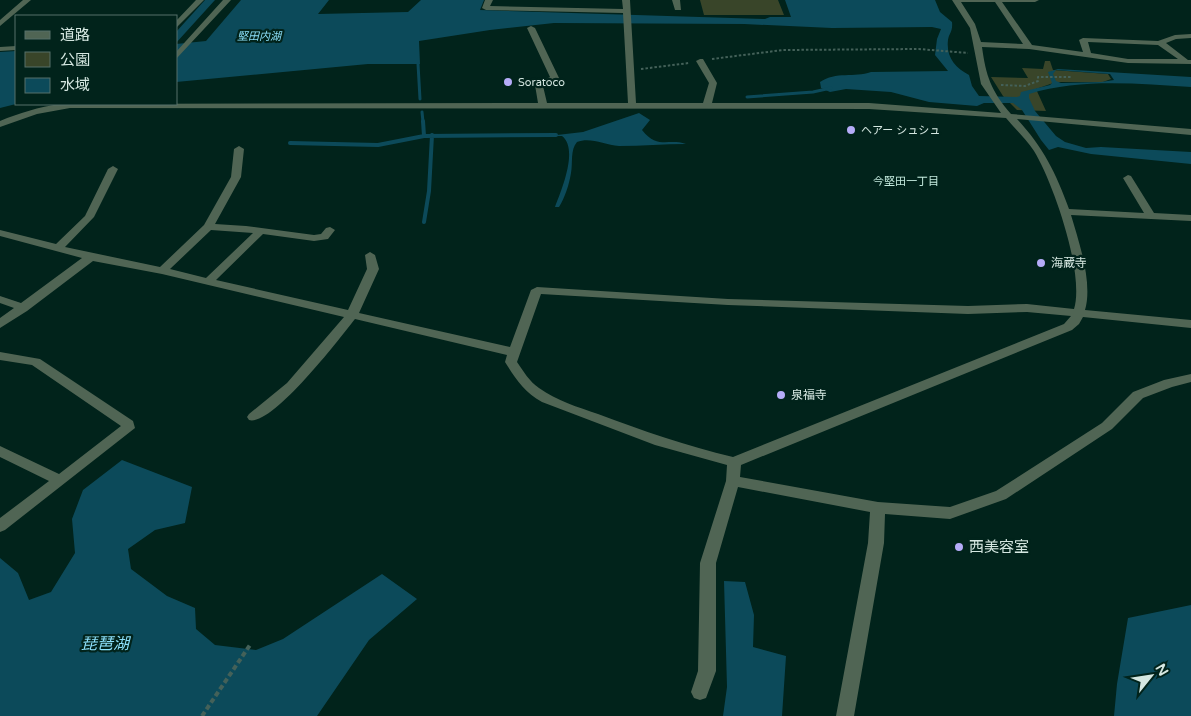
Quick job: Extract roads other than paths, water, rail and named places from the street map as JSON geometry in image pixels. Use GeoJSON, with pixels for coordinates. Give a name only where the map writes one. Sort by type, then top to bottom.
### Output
{"type":"FeatureCollection","features":[{"type":"Feature","properties":{"kind":"street"},"geometry":{"type":"LineString","coordinates":[[0,24],[27,0]]}},
{"type":"Feature","properties":{"kind":"street"},"geometry":{"type":"LineString","coordinates":[[178,24],[200,0]]}},
{"type":"Feature","properties":{"kind":"street"},"geometry":{"type":"LineString","coordinates":[[178,55],[226,0]]}},
{"type":"Feature","properties":{"kind":"street"},"geometry":{"type":"LineString","coordinates":[[489,0],[486,8],[627,13]]}},
{"type":"Feature","properties":{"kind":"street"},"geometry":{"type":"LineString","coordinates":[[626,0],[632,105]]}},
{"type":"Feature","properties":{"kind":"street"},"geometry":{"type":"LineString","coordinates":[[676,0],[678,8]]}},
{"type":"Feature","properties":{"kind":"street"},"geometry":{"type":"LineString","coordinates":[[956,0],[1035,0]]}},
{"type":"Feature","properties":{"kind":"street"},"geometry":{"type":"LineString","coordinates":[[956,0],[970,20],[977,44],[981,71],[986,83],[996,100],[1038,150],[1051,177],[1064,212],[1080,266],[1082,297],[1078,313],[1076,320],[1068,327],[734,462],[706,456],[613,425],[560,405],[540,395],[526,384],[511,362],[513,352],[537,290],[728,302],[968,310],[1027,308],[1078,313],[1191,324]]}},
{"type":"Feature","properties":{"kind":"street"},"geometry":{"type":"LineString","coordinates":[[1003,0],[1029,47]]}},
{"type":"Feature","properties":{"kind":"street"},"geometry":{"type":"LineString","coordinates":[[178,17],[185,17]]}},
{"type":"Feature","properties":{"kind":"street"},"geometry":{"type":"LineString","coordinates":[[531,28],[555,78],[539,84],[543,106]]}},
{"type":"Feature","properties":{"kind":"street"},"geometry":{"type":"LineString","coordinates":[[1158,43],[1175,37],[1191,36]]}},
{"type":"Feature","properties":{"kind":"street"},"geometry":{"type":"LineString","coordinates":[[1088,55],[1083,40],[1158,43],[1166,46],[1188,62]]}},
{"type":"Feature","properties":{"kind":"street"},"geometry":{"type":"LineString","coordinates":[[977,44],[1029,47],[1128,61],[1188,62]]}},
{"type":"Feature","properties":{"kind":"street"},"geometry":{"type":"LineString","coordinates":[[0,49],[15,48]]}},
{"type":"Feature","properties":{"kind":"street"},"geometry":{"type":"LineString","coordinates":[[700,61],[713,83],[707,106]]}},
{"type":"Feature","properties":{"kind":"street"},"geometry":{"type":"LineString","coordinates":[[0,124],[22,114],[50,107],[134,105],[869,106],[1024,117],[1191,132]]}},
{"type":"Feature","properties":{"kind":"street"},"geometry":{"type":"LineString","coordinates":[[162,271],[208,227],[236,177],[239,150]]}},
{"type":"Feature","properties":{"kind":"street"},"geometry":{"type":"LineString","coordinates":[[58,248],[89,217],[113,169]]}},
{"type":"Feature","properties":{"kind":"street"},"geometry":{"type":"LineString","coordinates":[[1128,178],[1151,216]]}},
{"type":"Feature","properties":{"kind":"street"},"geometry":{"type":"LineString","coordinates":[[1064,212],[1191,218]]}},
{"type":"Feature","properties":{"kind":"street"},"geometry":{"type":"LineString","coordinates":[[208,227],[261,230],[314,238],[324,237],[330,230]]}},
{"type":"Feature","properties":{"kind":"street"},"geometry":{"type":"LineString","coordinates":[[208,282],[261,230]]}},
{"type":"Feature","properties":{"kind":"street"},"geometry":{"type":"LineString","coordinates":[[0,233],[91,257],[162,271],[513,352]]}},
{"type":"Feature","properties":{"kind":"street"},"geometry":{"type":"LineString","coordinates":[[254,417],[292,386],[352,315],[373,269],[370,255]]}},
{"type":"Feature","properties":{"kind":"street"},"geometry":{"type":"LineString","coordinates":[[0,324],[91,257]]}},
{"type":"Feature","properties":{"kind":"street"},"geometry":{"type":"LineString","coordinates":[[0,299],[23,308]]}},
{"type":"Feature","properties":{"kind":"street"},"geometry":{"type":"LineString","coordinates":[[0,356],[36,362],[128,424],[128,428],[0,526]]}},
{"type":"Feature","properties":{"kind":"street"},"geometry":{"type":"LineString","coordinates":[[733,481],[878,508],[950,513],[1001,495],[1107,426],[1138,396],[1169,383],[1191,378]]}},
{"type":"Feature","properties":{"kind":"street"},"geometry":{"type":"LineString","coordinates":[[0,450],[59,480]]}},
{"type":"Feature","properties":{"kind":"street"},"geometry":{"type":"LineString","coordinates":[[700,692],[707,671],[708,563],[733,481],[734,462]]}},
{"type":"Feature","properties":{"kind":"street"},"geometry":{"type":"LineString","coordinates":[[846,716],[876,543],[878,508]]}},
{"type":"Feature","properties":{"kind":"water","name":"堅田内湖"},"geometry":{"type":"Polygon","coordinates":[[[205,0],[215,0],[178,41],[178,30],[205,0]]]}},
{"type":"Feature","properties":{"kind":"water","name":"堅田内湖"},"geometry":{"type":"Polygon","coordinates":[[[241,0],[329,0],[318,14],[408,12],[421,0],[484,0],[480,10],[765,19],[770,17],[791,17],[785,0],[935,0],[940,12],[952,22],[948,40],[950,57],[960,69],[969,75],[972,86],[979,96],[1020,96],[1021,92],[1050,85],[1052,83],[1048,72],[1058,69],[1191,77],[1191,87],[1110,83],[1089,84],[1049,89],[1029,94],[1029,98],[1035,111],[1056,136],[1065,142],[1086,148],[1101,147],[1191,152],[1191,164],[1091,154],[1058,147],[1049,150],[1022,110],[1013,103],[984,103],[977,106],[929,102],[891,92],[846,89],[830,92],[821,88],[820,82],[839,76],[871,72],[948,71],[935,55],[937,39],[941,29],[932,27],[832,28],[744,24],[554,23],[490,30],[419,41],[420,64],[368,64],[178,82],[178,44],[206,41],[241,0]],[[1056,70],[1053,74],[1056,81],[1061,83],[1114,80],[1110,74],[1056,70]]]}},
{"type":"Feature","properties":{"kind":"water"},"geometry":{"type":"Polygon","coordinates":[[[15,51],[15,104],[0,108],[0,52],[15,51]]]}},
{"type":"Feature","properties":{"kind":"water"},"geometry":{"type":"Polygon","coordinates":[[[639,113],[650,120],[642,130],[653,140],[686,144],[619,146],[587,140],[577,142],[566,191],[559,207],[555,207],[569,160],[567,142],[562,136],[556,136],[583,132],[639,113]]]}},
{"type":"Feature","properties":{"kind":"water","name":"琵琶湖"},"geometry":{"type":"Polygon","coordinates":[[[122,460],[192,487],[185,523],[155,530],[128,549],[131,569],[167,596],[195,608],[196,629],[215,645],[256,650],[283,639],[382,574],[417,599],[369,640],[317,716],[0,716],[0,558],[18,573],[29,600],[51,592],[75,553],[72,519],[83,490],[122,460]]]}},
{"type":"Feature","properties":{"kind":"water"},"geometry":{"type":"Polygon","coordinates":[[[724,581],[745,582],[754,615],[753,647],[786,656],[782,716],[723,716],[727,687],[724,581]]]}},
{"type":"Feature","properties":{"kind":"water"},"geometry":{"type":"Polygon","coordinates":[[[1191,605],[1191,716],[1114,716],[1117,684],[1128,618],[1191,605]]]}},
{"type":"Feature","properties":{"kind":"waterway"},"geometry":{"type":"LineString","coordinates":[[418,64],[420,99]]}},
{"type":"Feature","properties":{"kind":"waterway"},"geometry":{"type":"LineString","coordinates":[[747,97],[813,92],[831,88]]}},
{"type":"Feature","properties":{"kind":"waterway"},"geometry":{"type":"LineString","coordinates":[[422,112],[423,122]]}},
{"type":"Feature","properties":{"kind":"waterway"},"geometry":{"type":"LineString","coordinates":[[423,121],[424,136]]}},
{"type":"Feature","properties":{"kind":"waterway"},"geometry":{"type":"LineString","coordinates":[[432,136],[556,135]]}},
{"type":"Feature","properties":{"kind":"waterway"},"geometry":{"type":"LineString","coordinates":[[290,143],[378,145],[424,136]]}},
{"type":"Feature","properties":{"kind":"waterway"},"geometry":{"type":"LineString","coordinates":[[424,136],[432,136]]}},
{"type":"Feature","properties":{"kind":"waterway"},"geometry":{"type":"LineString","coordinates":[[424,222],[429,191],[432,136]]}},
{"type":"Feature","properties":{"kind":"place","name":"Soratoco"},"geometry":{"type":"Point","coordinates":[508,82]}},
{"type":"Feature","properties":{"kind":"place","name":"ヘアー シュシュ"},"geometry":{"type":"Point","coordinates":[851,130]}},
{"type":"Feature","properties":{"kind":"place","name":"海蔵寺"},"geometry":{"type":"Point","coordinates":[1041,263]}},
{"type":"Feature","properties":{"kind":"place","name":"泉福寺"},"geometry":{"type":"Point","coordinates":[781,395]}},
{"type":"Feature","properties":{"kind":"place","name":"西美容室"},"geometry":{"type":"Point","coordinates":[959,547]}},
{"type":"Feature","properties":{"kind":"district","name":"今堅田一丁目"},"geometry":{"type":"Point","coordinates":[906,181]}}]}
